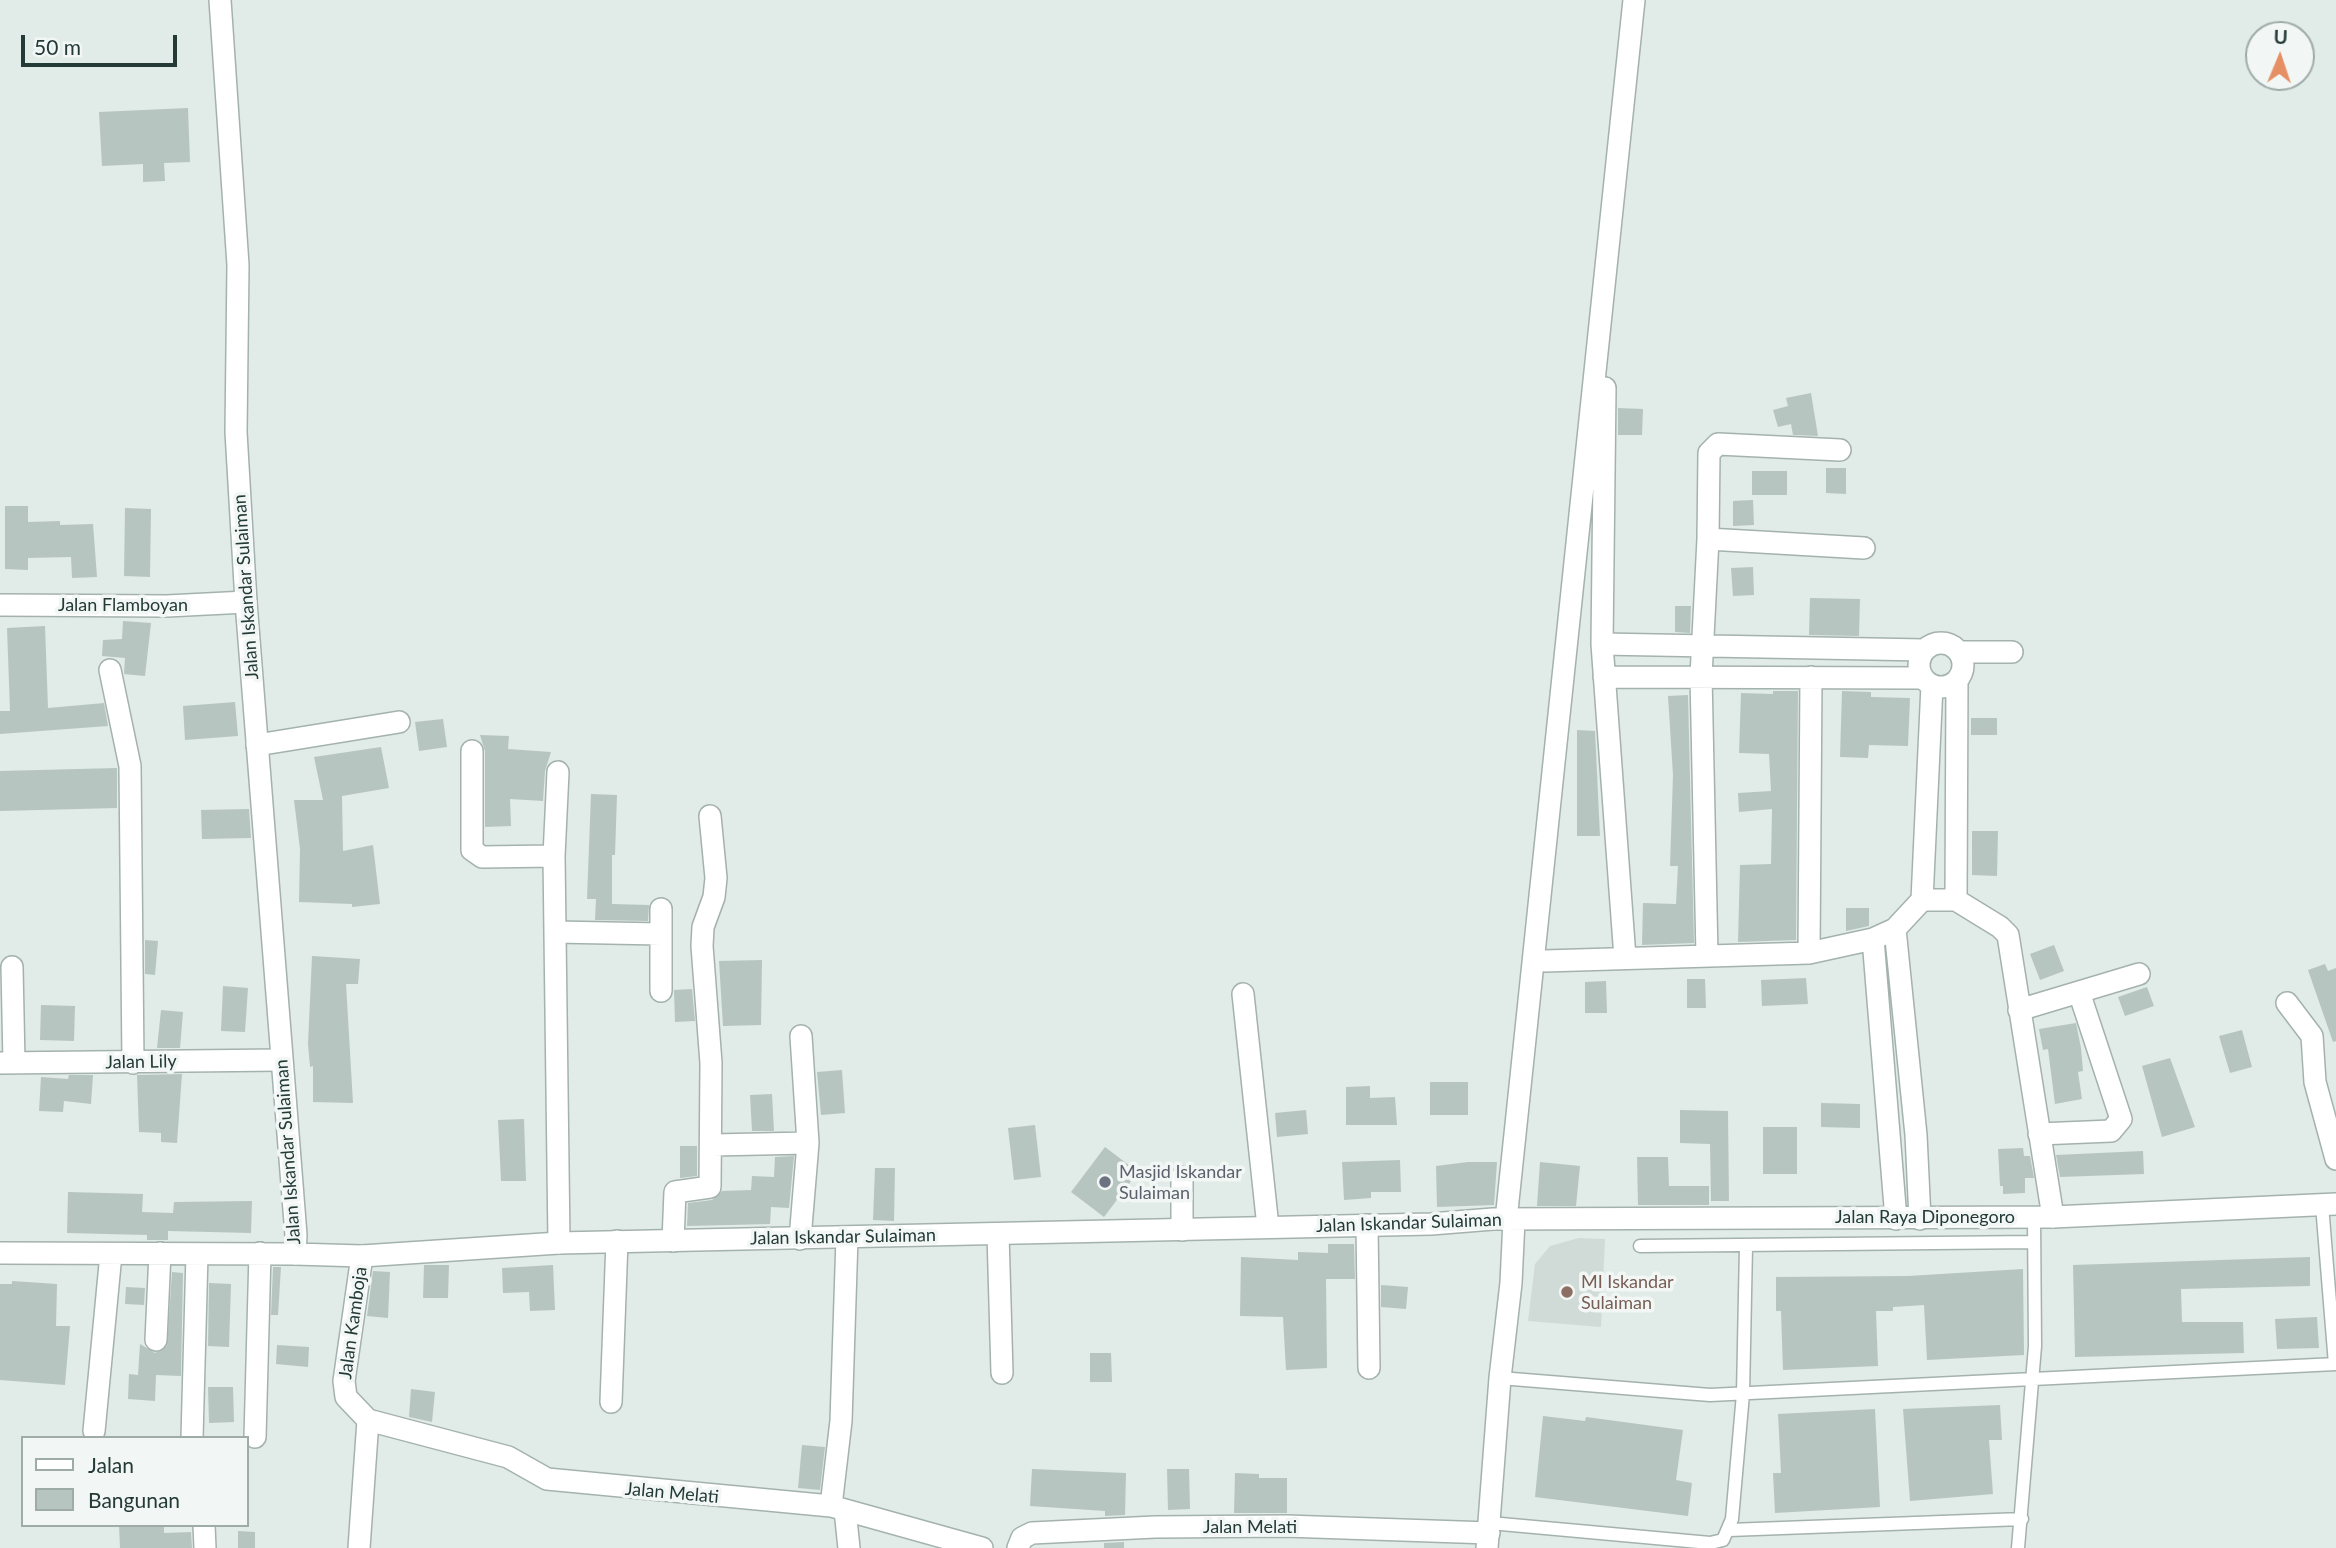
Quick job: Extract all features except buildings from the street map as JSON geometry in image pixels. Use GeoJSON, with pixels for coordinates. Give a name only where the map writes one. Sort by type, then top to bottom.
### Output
{"type":"FeatureCollection","features":[{"type":"Feature","properties":{"kind":"street","name":"Jalan Iskandar Sulaiman"},"geometry":{"type":"LineString","coordinates":[[220,0],[238,265],[236,432],[246,602],[296,1235],[295,1254],[362,1256],[617,1241],[847,1238],[1510,1220]]}},
{"type":"Feature","properties":{"kind":"street"},"geometry":{"type":"LineString","coordinates":[[1489,1534],[1500,1378],[1511,1283],[1510,1220],[1634,0]]}},
{"type":"Feature","properties":{"kind":"street"},"geometry":{"type":"LineString","coordinates":[[1605,388],[1602,644],[1625,958]]}},
{"type":"Feature","properties":{"kind":"street"},"geometry":{"type":"LineString","coordinates":[[1707,956],[1702,647],[1708,539],[1709,453],[1713,446],[1725,443],[1840,450]]}},
{"type":"Feature","properties":{"kind":"street"},"geometry":{"type":"LineString","coordinates":[[1708,539],[1864,548]]}},
{"type":"Feature","properties":{"kind":"street","name":"Jalan Flamboyan"},"geometry":{"type":"LineString","coordinates":[[0,605],[167,606],[246,602]]}},
{"type":"Feature","properties":{"kind":"street"},"geometry":{"type":"LineString","coordinates":[[1545,961],[1809,953],[1873,939],[1895,929],[1922,900],[1927,682],[1918,664],[1924,650],[1931,645],[1946,643],[1959,652],[2012,652]]}},
{"type":"Feature","properties":{"kind":"street"},"geometry":{"type":"LineString","coordinates":[[1602,644],[1924,650]]}},
{"type":"Feature","properties":{"kind":"street"},"geometry":{"type":"LineString","coordinates":[[1956,900],[1957,681],[1963,667],[1959,652]]}},
{"type":"Feature","properties":{"kind":"street"},"geometry":{"type":"LineString","coordinates":[[110,670],[130,766],[133,1063]]}},
{"type":"Feature","properties":{"kind":"street"},"geometry":{"type":"LineString","coordinates":[[1604,677],[1811,677],[1927,682],[1943,688],[1957,681]]}},
{"type":"Feature","properties":{"kind":"street"},"geometry":{"type":"LineString","coordinates":[[1809,953],[1811,677]]}},
{"type":"Feature","properties":{"kind":"street"},"geometry":{"type":"LineString","coordinates":[[257,746],[399,722]]}},
{"type":"Feature","properties":{"kind":"street"},"geometry":{"type":"LineString","coordinates":[[472,751],[472,850],[482,857],[554,856]]}},
{"type":"Feature","properties":{"kind":"street"},"geometry":{"type":"LineString","coordinates":[[558,772],[554,856],[559,1243]]}},
{"type":"Feature","properties":{"kind":"street"},"geometry":{"type":"LineString","coordinates":[[673,1241],[675,1192],[709,1189],[713,1145],[711,1063],[702,946],[703,927],[714,897],[716,878],[710,816]]}},
{"type":"Feature","properties":{"kind":"street"},"geometry":{"type":"LineString","coordinates":[[1922,900],[1956,900],[2000,927],[2008,935],[2039,1133],[2043,1217]]}},
{"type":"Feature","properties":{"kind":"street"},"geometry":{"type":"LineString","coordinates":[[661,909],[661,991]]}},
{"type":"Feature","properties":{"kind":"street"},"geometry":{"type":"LineString","coordinates":[[1895,929],[1916,1135],[1920,1219]]}},
{"type":"Feature","properties":{"kind":"street"},"geometry":{"type":"LineString","coordinates":[[555,932],[661,934]]}},
{"type":"Feature","properties":{"kind":"street"},"geometry":{"type":"LineString","coordinates":[[1873,939],[1896,1219]]}},
{"type":"Feature","properties":{"kind":"street"},"geometry":{"type":"LineString","coordinates":[[7,1063],[12,967]]}},
{"type":"Feature","properties":{"kind":"street"},"geometry":{"type":"LineString","coordinates":[[1875,975],[1900,972]]}},
{"type":"Feature","properties":{"kind":"street"},"geometry":{"type":"LineString","coordinates":[[2020,1010],[2139,974]]}},
{"type":"Feature","properties":{"kind":"street"},"geometry":{"type":"LineString","coordinates":[[2039,1133],[2111,1130],[2121,1118],[2079,992]]}},
{"type":"Feature","properties":{"kind":"street"},"geometry":{"type":"LineString","coordinates":[[1243,994],[1268,1227]]}},
{"type":"Feature","properties":{"kind":"street"},"geometry":{"type":"LineString","coordinates":[[2287,1003],[2312,1036],[2315,1082],[2336,1159]]}},
{"type":"Feature","properties":{"kind":"street"},"geometry":{"type":"LineString","coordinates":[[800,1239],[808,1143],[801,1036]]}},
{"type":"Feature","properties":{"kind":"street","name":"Jalan Lily"},"geometry":{"type":"LineString","coordinates":[[7,1063],[281,1060]]}},
{"type":"Feature","properties":{"kind":"street"},"geometry":{"type":"LineString","coordinates":[[713,1145],[808,1143]]}},
{"type":"Feature","properties":{"kind":"street"},"geometry":{"type":"LineString","coordinates":[[1182,1177],[1182,1230]]}},
{"type":"Feature","properties":{"kind":"street","name":"Jalan Raya Diponegoro"},"geometry":{"type":"LineString","coordinates":[[1510,1220],[2043,1217],[2329,1205]]}},
{"type":"Feature","properties":{"kind":"street"},"geometry":{"type":"LineString","coordinates":[[1367,1225],[1369,1368]]}},
{"type":"Feature","properties":{"kind":"street"},"geometry":{"type":"LineString","coordinates":[[998,1234],[1002,1373]]}},
{"type":"Feature","properties":{"kind":"street"},"geometry":{"type":"LineString","coordinates":[[847,1238],[838,1508],[849,1548]]}},
{"type":"Feature","properties":{"kind":"street"},"geometry":{"type":"LineString","coordinates":[[611,1402],[617,1241]]}},
{"type":"Feature","properties":{"kind":"street"},"geometry":{"type":"LineString","coordinates":[[0,1253],[295,1254]]}},
{"type":"Feature","properties":{"kind":"street"},"geometry":{"type":"LineString","coordinates":[[156,1340],[160,1253]]}},
{"type":"Feature","properties":{"kind":"street"},"geometry":{"type":"LineString","coordinates":[[255,1437],[260,1253]]}},
{"type":"Feature","properties":{"kind":"street"},"geometry":{"type":"LineString","coordinates":[[94,1431],[111,1254]]}},
{"type":"Feature","properties":{"kind":"street"},"geometry":{"type":"LineString","coordinates":[[192,1436],[190,1413],[197,1254]]}},
{"type":"Feature","properties":{"kind":"street","name":"Jalan Kamboja"},"geometry":{"type":"LineString","coordinates":[[362,1256],[344,1381],[346,1397],[368,1420]]}},
{"type":"Feature","properties":{"kind":"street"},"geometry":{"type":"LineString","coordinates":[[359,1548],[368,1420]]}},
{"type":"Feature","properties":{"kind":"street","name":"Jalan Melati"},"geometry":{"type":"LineString","coordinates":[[368,1420],[508,1457],[547,1479],[838,1508],[982,1548]]}},
{"type":"Feature","properties":{"kind":"street","name":"Jalan Melati"},"geometry":{"type":"LineString","coordinates":[[1018,1548],[1022,1538],[1032,1533],[1155,1527],[1286,1526],[1489,1534]]}},
{"type":"Feature","properties":{"kind":"street"},"geometry":{"type":"LineString","coordinates":[[204,1527],[205,1548]]}},
{"type":"Feature","properties":{"kind":"lane"},"geometry":{"type":"LineString","coordinates":[[1500,1378],[1710,1395],[2336,1364],[2329,1205]]}},
{"type":"Feature","properties":{"kind":"lane"},"geometry":{"type":"LineString","coordinates":[[2018,1548],[2035,1346],[2034,1242],[2043,1217]]}},
{"type":"Feature","properties":{"kind":"lane"},"geometry":{"type":"LineString","coordinates":[[1640,1246],[2034,1242]]}},
{"type":"Feature","properties":{"kind":"lane"},"geometry":{"type":"LineString","coordinates":[[1489,1534],[1710,1543],[1723,1540],[1729,1530],[1743,1394],[1746,1246]]}},
{"type":"Feature","properties":{"kind":"lane"},"geometry":{"type":"LineString","coordinates":[[1729,1530],[2022,1519]]}},
{"type":"Feature","properties":{"kind":"shaded area","name":"MI Iskandar Sulaiman"},"geometry":{"type":"Polygon","coordinates":[[[1579,1238],[1605,1239],[1601,1327],[1528,1321],[1535,1264],[1550,1246],[1579,1238]]]}},
{"type":"Feature","properties":{"kind":"place","name":"Masjid Iskandar Sulaiman"},"geometry":{"type":"Point","coordinates":[1105,1182]}},
{"type":"Feature","properties":{"kind":"place","name":"MI Iskandar Sulaiman"},"geometry":{"type":"Point","coordinates":[1567,1292]}}]}
